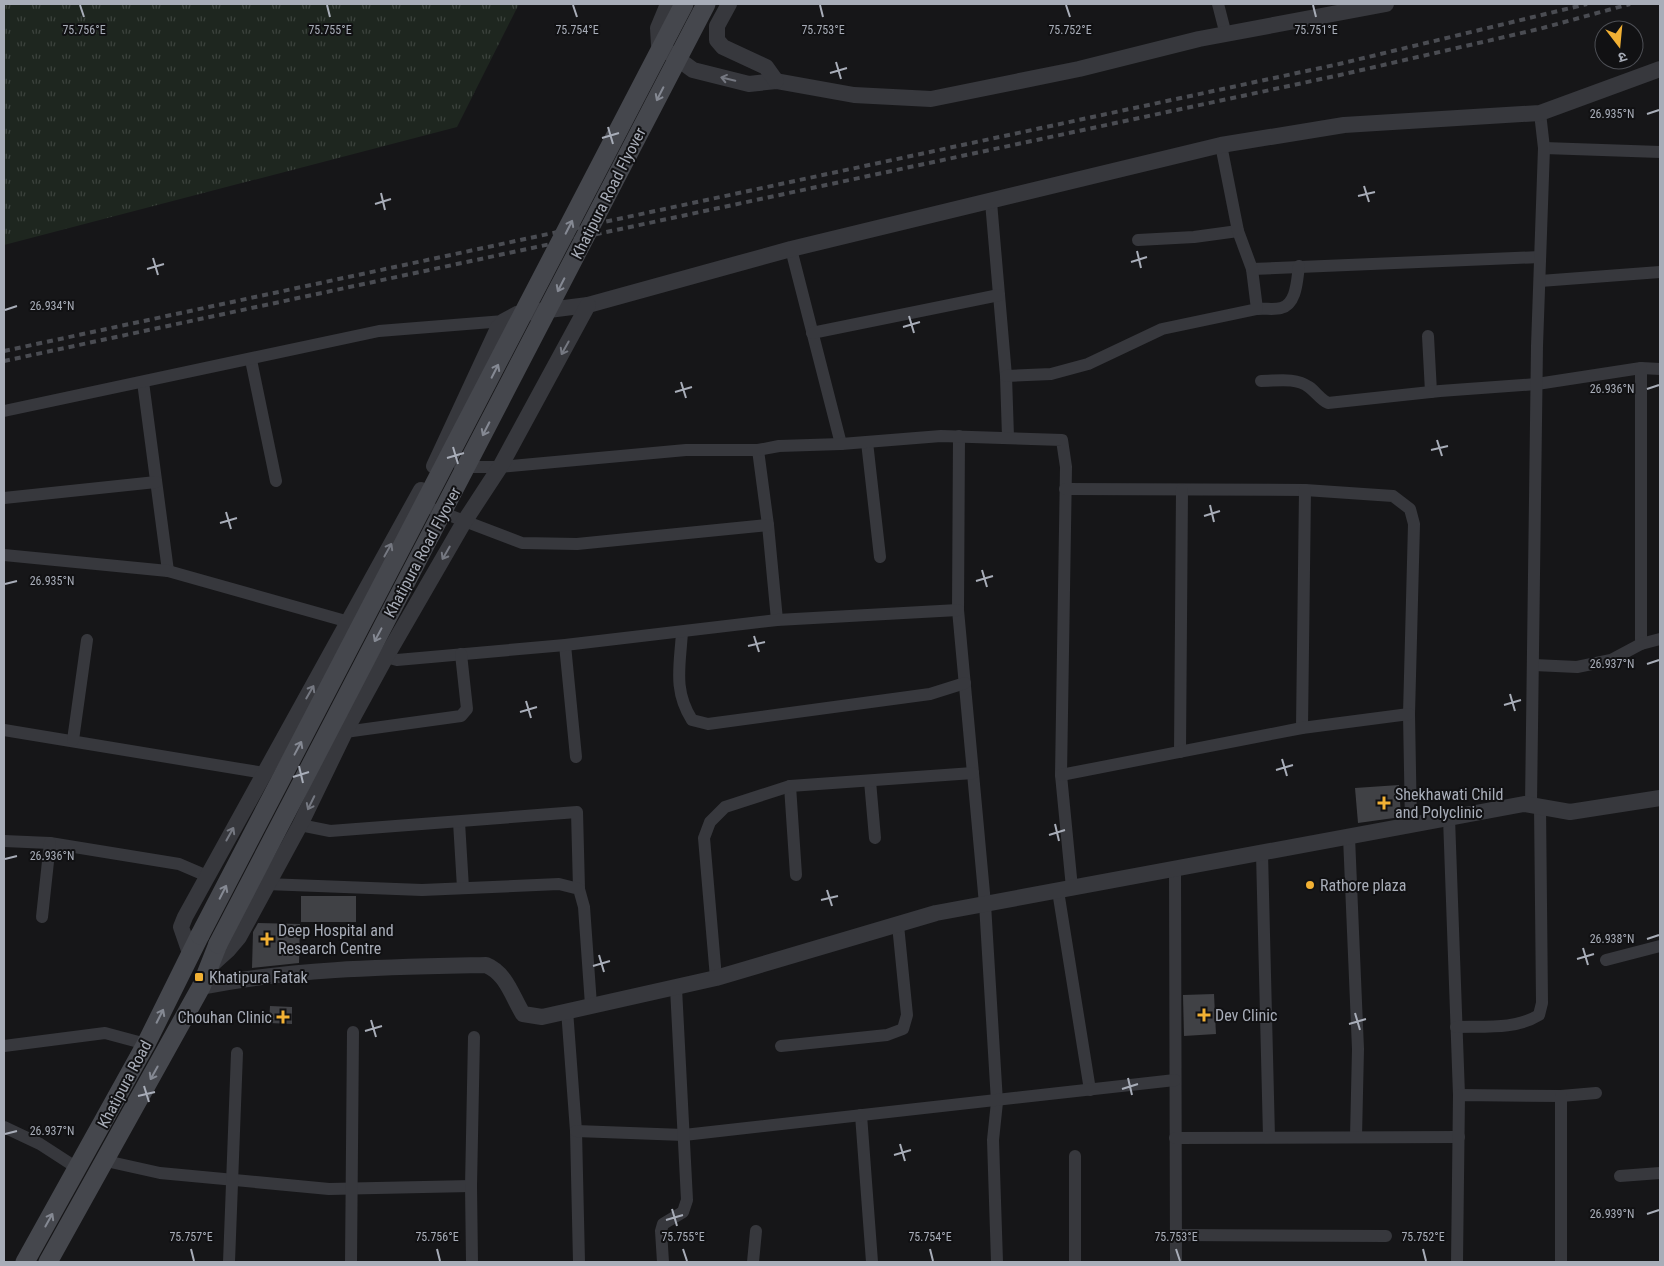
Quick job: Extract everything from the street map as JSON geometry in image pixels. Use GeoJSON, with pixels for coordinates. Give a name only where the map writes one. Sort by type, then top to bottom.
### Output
{"type":"FeatureCollection","features":[{"type":"Feature","properties":{"kind":"main road","name":"Khatipura Road Flyover"},"geometry":{"type":"LineString","coordinates":[[191,956],[200,935],[684,4]]}},
{"type":"Feature","properties":{"kind":"main road","name":"Khatipura Road Flyover"},"geometry":{"type":"LineString","coordinates":[[208,968],[218,944],[706,4]]}},
{"type":"Feature","properties":{"kind":"main road","name":"Khatipura Road"},"geometry":{"type":"LineString","coordinates":[[25,1262],[88,1151],[191,956]]}},
{"type":"Feature","properties":{"kind":"main road","name":"Khatipura Road"},"geometry":{"type":"LineString","coordinates":[[48,1262],[106,1161],[201,987],[208,968]]}},
{"type":"Feature","properties":{"kind":"main road"},"geometry":{"type":"LineString","coordinates":[[88,1151],[106,1161]]}},
{"type":"Feature","properties":{"kind":"street"},"geometry":{"type":"LineString","coordinates":[[668,4],[658,28],[659,45],[692,70],[749,84],[776,81],[854,95],[931,99],[1079,69],[1321,11],[1386,4]]}},
{"type":"Feature","properties":{"kind":"street"},"geometry":{"type":"LineString","coordinates":[[729,4],[717,26],[717,40],[723,47],[766,67],[776,81]]}},
{"type":"Feature","properties":{"kind":"street"},"geometry":{"type":"LineString","coordinates":[[1218,4],[1226,35]]}},
{"type":"Feature","properties":{"kind":"street"},"geometry":{"type":"LineString","coordinates":[[4,411],[251,360],[380,331],[504,320],[516,314],[588,305],[791,249],[1221,145],[1344,125],[1540,113],[1660,69]]}},
{"type":"Feature","properties":{"kind":"street"},"geometry":{"type":"LineString","coordinates":[[1456,1027],[1515,1025],[1527,1022],[1539,1015],[1542,1003],[1535,805],[1534,665],[1537,384],[1544,148],[1540,113]]}},
{"type":"Feature","properties":{"kind":"street"},"geometry":{"type":"LineString","coordinates":[[1221,145],[1238,231],[1252,269],[1257,308]]}},
{"type":"Feature","properties":{"kind":"street"},"geometry":{"type":"LineString","coordinates":[[1544,148],[1660,152]]}},
{"type":"Feature","properties":{"kind":"street"},"geometry":{"type":"LineString","coordinates":[[991,202],[1006,376],[1008,437]]}},
{"type":"Feature","properties":{"kind":"street"},"geometry":{"type":"LineString","coordinates":[[1138,240],[1194,237],[1238,231]]}},
{"type":"Feature","properties":{"kind":"street"},"geometry":{"type":"LineString","coordinates":[[791,249],[841,444]]}},
{"type":"Feature","properties":{"kind":"street"},"geometry":{"type":"LineString","coordinates":[[1252,269],[1540,257]]}},
{"type":"Feature","properties":{"kind":"street"},"geometry":{"type":"LineString","coordinates":[[1006,376],[1050,374],[1088,364],[1162,329],[1257,308],[1282,308],[1290,301],[1296,291],[1299,266]]}},
{"type":"Feature","properties":{"kind":"street"},"geometry":{"type":"LineString","coordinates":[[1540,282],[1660,272]]}},
{"type":"Feature","properties":{"kind":"street"},"geometry":{"type":"LineString","coordinates":[[812,333],[999,295]]}},
{"type":"Feature","properties":{"kind":"street"},"geometry":{"type":"LineString","coordinates":[[208,968],[239,937],[266,884],[300,825],[345,732],[386,656],[464,522],[500,467],[588,305]]}},
{"type":"Feature","properties":{"kind":"street"},"geometry":{"type":"LineString","coordinates":[[191,956],[181,928],[264,772],[434,467],[504,320]]}},
{"type":"Feature","properties":{"kind":"street"},"geometry":{"type":"LineString","coordinates":[[1428,336],[1431,392]]}},
{"type":"Feature","properties":{"kind":"street"},"geometry":{"type":"LineString","coordinates":[[251,360],[276,481]]}},
{"type":"Feature","properties":{"kind":"street"},"geometry":{"type":"LineString","coordinates":[[1641,644],[1642,368]]}},
{"type":"Feature","properties":{"kind":"street"},"geometry":{"type":"LineString","coordinates":[[1261,381],[1294,380],[1310,388],[1328,403],[1431,392],[1537,384],[1642,368],[1660,369]]}},
{"type":"Feature","properties":{"kind":"street"},"geometry":{"type":"LineString","coordinates":[[143,382],[168,571]]}},
{"type":"Feature","properties":{"kind":"street"},"geometry":{"type":"LineString","coordinates":[[434,467],[500,467],[686,450],[758,450],[779,446],[960,436],[1062,440],[1066,467],[1061,775],[1065,890],[1090,1090]]}},
{"type":"Feature","properties":{"kind":"street"},"geometry":{"type":"LineString","coordinates":[[960,436],[958,610],[985,904],[997,1102],[993,1140],[997,1262]]}},
{"type":"Feature","properties":{"kind":"street"},"geometry":{"type":"LineString","coordinates":[[867,442],[880,557]]}},
{"type":"Feature","properties":{"kind":"street"},"geometry":{"type":"LineString","coordinates":[[758,450],[768,525],[776,620]]}},
{"type":"Feature","properties":{"kind":"street"},"geometry":{"type":"LineString","coordinates":[[4,498],[156,482]]}},
{"type":"Feature","properties":{"kind":"street"},"geometry":{"type":"LineString","coordinates":[[1065,489],[1305,490],[1393,496],[1410,509],[1414,524],[1409,714],[1411,826]]}},
{"type":"Feature","properties":{"kind":"street"},"geometry":{"type":"LineString","coordinates":[[1180,752],[1182,490]]}},
{"type":"Feature","properties":{"kind":"street"},"geometry":{"type":"LineString","coordinates":[[1302,728],[1305,490]]}},
{"type":"Feature","properties":{"kind":"street"},"geometry":{"type":"LineString","coordinates":[[415,502],[522,543],[577,544],[768,525]]}},
{"type":"Feature","properties":{"kind":"street"},"geometry":{"type":"LineString","coordinates":[[4,555],[168,571],[348,622]]}},
{"type":"Feature","properties":{"kind":"street"},"geometry":{"type":"LineString","coordinates":[[386,656],[398,660],[565,645],[776,620],[958,610]]}},
{"type":"Feature","properties":{"kind":"street"},"geometry":{"type":"LineString","coordinates":[[682,632],[679,690],[681,698],[692,720],[708,724],[930,694],[965,683]]}},
{"type":"Feature","properties":{"kind":"street"},"geometry":{"type":"LineString","coordinates":[[1534,665],[1577,667],[1611,660],[1641,644],[1660,639]]}},
{"type":"Feature","properties":{"kind":"street"},"geometry":{"type":"LineString","coordinates":[[74,740],[87,640]]}},
{"type":"Feature","properties":{"kind":"street"},"geometry":{"type":"LineString","coordinates":[[565,645],[576,757]]}},
{"type":"Feature","properties":{"kind":"street"},"geometry":{"type":"LineString","coordinates":[[345,732],[461,716],[467,710],[461,654]]}},
{"type":"Feature","properties":{"kind":"street"},"geometry":{"type":"LineString","coordinates":[[1061,775],[1302,728],[1409,714]]}},
{"type":"Feature","properties":{"kind":"street"},"geometry":{"type":"LineString","coordinates":[[4,730],[264,772]]}},
{"type":"Feature","properties":{"kind":"street"},"geometry":{"type":"LineString","coordinates":[[716,978],[704,838],[710,822],[725,807],[790,786],[974,773]]}},
{"type":"Feature","properties":{"kind":"street"},"geometry":{"type":"LineString","coordinates":[[870,781],[875,838]]}},
{"type":"Feature","properties":{"kind":"street"},"geometry":{"type":"LineString","coordinates":[[790,786],[796,875]]}},
{"type":"Feature","properties":{"kind":"street"},"geometry":{"type":"LineString","coordinates":[[201,987],[248,977],[386,968],[486,965],[496,969],[501,975],[523,1014],[542,1017],[716,978],[936,913],[1449,818],[1535,805],[1570,812],[1660,798]]}},
{"type":"Feature","properties":{"kind":"street"},"geometry":{"type":"LineString","coordinates":[[300,825],[330,831],[577,812],[579,889],[584,906],[591,1005]]}},
{"type":"Feature","properties":{"kind":"street"},"geometry":{"type":"LineString","coordinates":[[1449,818],[1459,1095],[1457,1262]]}},
{"type":"Feature","properties":{"kind":"street"},"geometry":{"type":"LineString","coordinates":[[459,822],[463,888]]}},
{"type":"Feature","properties":{"kind":"street"},"geometry":{"type":"LineString","coordinates":[[1349,837],[1358,1049],[1356,1137]]}},
{"type":"Feature","properties":{"kind":"street"},"geometry":{"type":"LineString","coordinates":[[4,841],[50,843],[179,864],[207,876]]}},
{"type":"Feature","properties":{"kind":"street"},"geometry":{"type":"LineString","coordinates":[[42,917],[50,843]]}},
{"type":"Feature","properties":{"kind":"street"},"geometry":{"type":"LineString","coordinates":[[1262,853],[1269,1137]]}},
{"type":"Feature","properties":{"kind":"street"},"geometry":{"type":"LineString","coordinates":[[1175,869],[1176,1262]]}},
{"type":"Feature","properties":{"kind":"street"},"geometry":{"type":"LineString","coordinates":[[266,884],[422,890],[559,884],[579,889]]}},
{"type":"Feature","properties":{"kind":"street"},"geometry":{"type":"LineString","coordinates":[[782,1046],[887,1035],[903,1029],[907,1015],[898,924]]}},
{"type":"Feature","properties":{"kind":"street"},"geometry":{"type":"LineString","coordinates":[[1606,960],[1660,946]]}},
{"type":"Feature","properties":{"kind":"street"},"geometry":{"type":"LineString","coordinates":[[663,1262],[661,1231],[663,1224],[683,1212],[687,1200],[676,988]]}},
{"type":"Feature","properties":{"kind":"street"},"geometry":{"type":"LineString","coordinates":[[567,1010],[576,1131],[579,1262]]}},
{"type":"Feature","properties":{"kind":"street"},"geometry":{"type":"LineString","coordinates":[[352,1262],[354,1032]]}},
{"type":"Feature","properties":{"kind":"street"},"geometry":{"type":"LineString","coordinates":[[4,1046],[105,1033],[146,1044]]}},
{"type":"Feature","properties":{"kind":"street"},"geometry":{"type":"LineString","coordinates":[[472,1262],[471,1186],[474,1037]]}},
{"type":"Feature","properties":{"kind":"street"},"geometry":{"type":"LineString","coordinates":[[229,1262],[234,1180],[237,1053]]}},
{"type":"Feature","properties":{"kind":"street"},"geometry":{"type":"LineString","coordinates":[[576,1131],[684,1135],[997,1102],[1175,1080]]}},
{"type":"Feature","properties":{"kind":"street"},"geometry":{"type":"LineString","coordinates":[[1459,1095],[1561,1096],[1596,1093]]}},
{"type":"Feature","properties":{"kind":"street"},"geometry":{"type":"LineString","coordinates":[[1561,1096],[1561,1262]]}},
{"type":"Feature","properties":{"kind":"street"},"geometry":{"type":"LineString","coordinates":[[862,1115],[872,1262]]}},
{"type":"Feature","properties":{"kind":"street"},"geometry":{"type":"LineString","coordinates":[[4,1127],[40,1144],[77,1168]]}},
{"type":"Feature","properties":{"kind":"street"},"geometry":{"type":"LineString","coordinates":[[1175,1138],[1459,1137]]}},
{"type":"Feature","properties":{"kind":"street"},"geometry":{"type":"LineString","coordinates":[[1075,1156],[1075,1262]]}},
{"type":"Feature","properties":{"kind":"street"},"geometry":{"type":"LineString","coordinates":[[106,1161],[160,1173],[353,1189],[471,1186]]}},
{"type":"Feature","properties":{"kind":"street"},"geometry":{"type":"LineString","coordinates":[[1620,1176],[1660,1173]]}},
{"type":"Feature","properties":{"kind":"street"},"geometry":{"type":"LineString","coordinates":[[753,1262],[756,1230]]}},
{"type":"Feature","properties":{"kind":"street"},"geometry":{"type":"LineString","coordinates":[[1176,1235],[1386,1236]]}},
{"type":"Feature","properties":{"kind":"green space"},"geometry":{"type":"Polygon","coordinates":[[[4,4],[519,4],[457,127],[4,245],[4,4]]]}},
{"type":"Feature","properties":{"kind":"building"},"geometry":{"type":"Polygon","coordinates":[[[1399,785],[1401,817],[1358,823],[1355,788],[1399,785]]]}},
{"type":"Feature","properties":{"kind":"building"},"geometry":{"type":"Polygon","coordinates":[[[301,896],[356,896],[356,922],[301,922],[301,896]]]}},
{"type":"Feature","properties":{"kind":"building"},"geometry":{"type":"Polygon","coordinates":[[[258,923],[300,924],[299,963],[252,968],[253,932],[258,923]]]}},
{"type":"Feature","properties":{"kind":"building"},"geometry":{"type":"Polygon","coordinates":[[[1214,994],[1216,1034],[1184,1036],[1183,995],[1214,994]]]}},
{"type":"Feature","properties":{"kind":"building"},"geometry":{"type":"Polygon","coordinates":[[[270,1006],[292,1007],[292,1024],[269,1023],[270,1006]]]}},
{"type":"Feature","properties":{"kind":"railway"},"geometry":{"type":"LineString","coordinates":[[4,351],[1339,64],[1587,4]]}},
{"type":"Feature","properties":{"kind":"railway"},"geometry":{"type":"LineString","coordinates":[[4,361],[1340,75],[1539,29],[1630,4]]}},
{"type":"Feature","properties":{"kind":"place","name":"Shekhawati Child and Polyclinic"},"geometry":{"type":"Point","coordinates":[1384,803]}},
{"type":"Feature","properties":{"kind":"place","name":"Rathore plaza"},"geometry":{"type":"Point","coordinates":[1310,885]}},
{"type":"Feature","properties":{"kind":"place","name":"Deep Hospital and Research Centre"},"geometry":{"type":"Point","coordinates":[267,939]}},
{"type":"Feature","properties":{"kind":"place","name":"Khatipura Fatak"},"geometry":{"type":"Point","coordinates":[199,977]}},
{"type":"Feature","properties":{"kind":"place","name":"Dev Clinic"},"geometry":{"type":"Point","coordinates":[1204,1015]}},
{"type":"Feature","properties":{"kind":"place","name":"Chouhan Clinic"},"geometry":{"type":"Point","coordinates":[283,1017]}}]}
